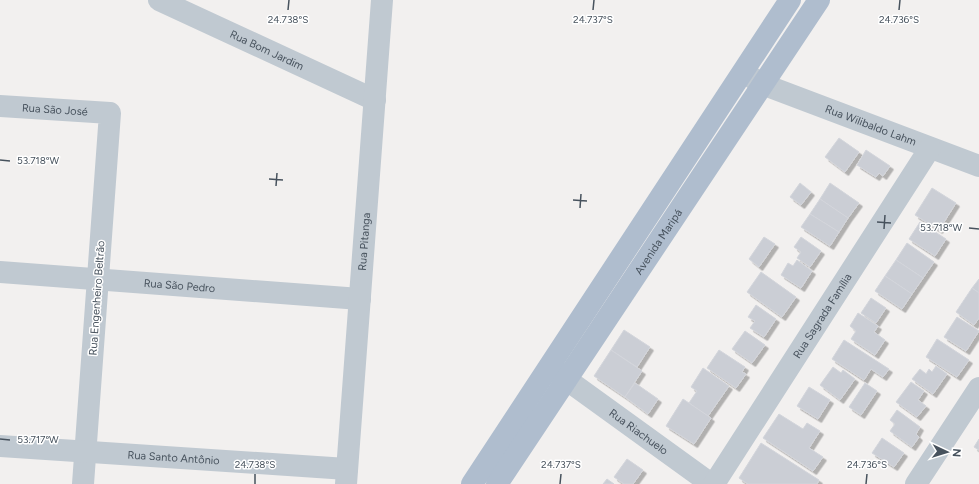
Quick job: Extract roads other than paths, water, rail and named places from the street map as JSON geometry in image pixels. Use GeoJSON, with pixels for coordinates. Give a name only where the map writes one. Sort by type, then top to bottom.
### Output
{"type":"FeatureCollection","features":[{"type":"Feature","properties":{"kind":"main road","name":"Avenida Maripá"},"geometry":{"type":"LineString","coordinates":[[472,484],[790,0]]}},
{"type":"Feature","properties":{"kind":"main road","name":"Avenida Maripá"},"geometry":{"type":"LineString","coordinates":[[497,484],[818,0]]}},
{"type":"Feature","properties":{"kind":"street","name":"Rua Bom Jardim"},"geometry":{"type":"LineString","coordinates":[[159,0],[374,100]]}},
{"type":"Feature","properties":{"kind":"street","name":"Rua Pitanga"},"geometry":{"type":"LineString","coordinates":[[346,477],[382,0]]}},
{"type":"Feature","properties":{"kind":"street","name":"Rua Wilibaldo Lahm"},"geometry":{"type":"LineString","coordinates":[[744,72],[762,84],[979,166]]}},
{"type":"Feature","properties":{"kind":"street","name":"Rua São José"},"geometry":{"type":"LineString","coordinates":[[0,106],[110,113]]}},
{"type":"Feature","properties":{"kind":"street","name":"Rua Engenheiro Beltrão"},"geometry":{"type":"LineString","coordinates":[[83,484],[110,113]]}},
{"type":"Feature","properties":{"kind":"street","name":"Rua Sagrada Família"},"geometry":{"type":"LineString","coordinates":[[714,484],[930,148]]}},
{"type":"Feature","properties":{"kind":"street","name":"Rua São Pedro"},"geometry":{"type":"LineString","coordinates":[[0,272],[360,299]]}},
{"type":"Feature","properties":{"kind":"street","name":"Rua Riachuelo"},"geometry":{"type":"LineString","coordinates":[[550,367],[711,484]]}},
{"type":"Feature","properties":{"kind":"street"},"geometry":{"type":"LineString","coordinates":[[918,482],[979,388]]}},
{"type":"Feature","properties":{"kind":"street","name":"Rua Santo Antônio"},"geometry":{"type":"LineString","coordinates":[[0,446],[86,452],[346,477]]}}]}
